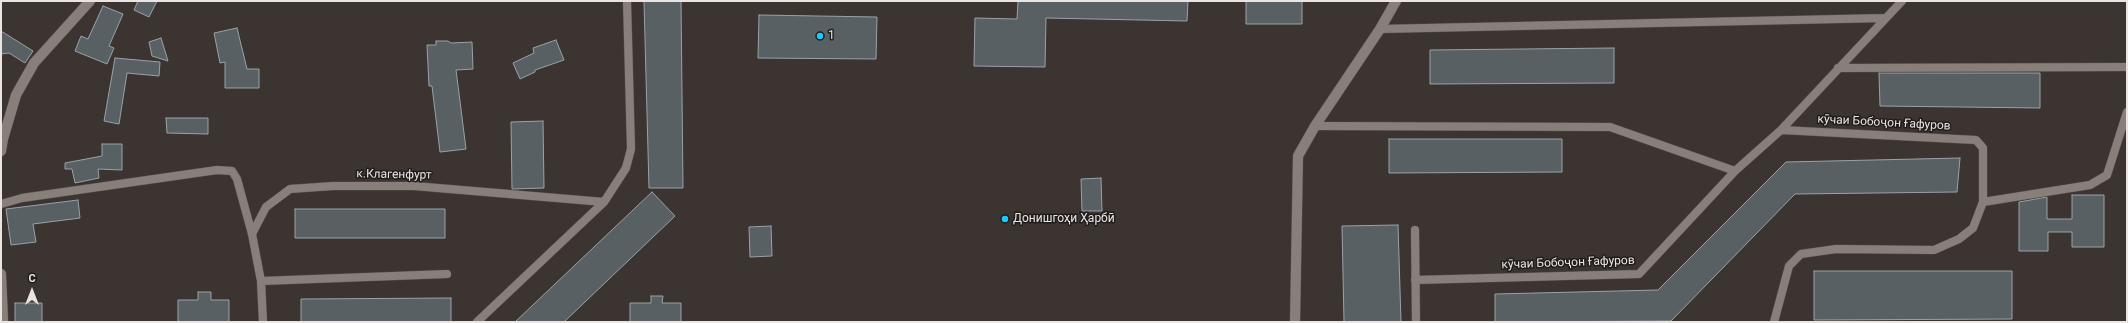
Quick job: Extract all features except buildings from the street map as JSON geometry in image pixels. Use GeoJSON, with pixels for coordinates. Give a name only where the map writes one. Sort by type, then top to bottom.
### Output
{"type":"FeatureCollection","features":[{"type":"Feature","properties":{"kind":"street"},"geometry":{"type":"LineString","coordinates":[[1,151],[3,138],[16,95],[34,63],[90,1]]}},
{"type":"Feature","properties":{"kind":"street"},"geometry":{"type":"LineString","coordinates":[[1295,322],[1298,156],[1315,126],[1380,29],[1396,1]]}},
{"type":"Feature","properties":{"kind":"street"},"geometry":{"type":"LineString","coordinates":[[1,274],[2,321]]}},
{"type":"Feature","properties":{"kind":"lane"},"geometry":{"type":"LineString","coordinates":[[477,322],[604,202],[626,168],[631,149],[627,1]]}},
{"type":"Feature","properties":{"kind":"lane","name":"кӯчаи Бобоҷон Ғафуров"},"geometry":{"type":"LineString","coordinates":[[1415,280],[1640,274],[1736,171],[1781,130],[1902,1]]}},
{"type":"Feature","properties":{"kind":"lane"},"geometry":{"type":"LineString","coordinates":[[1380,29],[1885,18]]}},
{"type":"Feature","properties":{"kind":"lane"},"geometry":{"type":"LineString","coordinates":[[1838,68],[2127,68]]}},
{"type":"Feature","properties":{"kind":"lane"},"geometry":{"type":"LineString","coordinates":[[1774,322],[1789,266],[1801,254],[1836,249],[1934,250],[1959,239],[1973,228],[1983,202],[2090,185],[2107,176],[2127,112]]}},
{"type":"Feature","properties":{"kind":"lane"},"geometry":{"type":"LineString","coordinates":[[1315,126],[1610,127],[1736,171]]}},
{"type":"Feature","properties":{"kind":"lane","name":"кӯчаи Бобоҷон Ғафуров"},"geometry":{"type":"LineString","coordinates":[[1781,130],[1976,140],[1983,148],[1983,202]]}},
{"type":"Feature","properties":{"kind":"lane"},"geometry":{"type":"LineString","coordinates":[[1,204],[22,198],[217,170],[232,171],[238,179],[252,234],[261,281],[263,322]]}},
{"type":"Feature","properties":{"kind":"lane","name":"к.Клагенфурт"},"geometry":{"type":"LineString","coordinates":[[252,234],[266,207],[290,189],[333,186],[414,186],[604,202]]}},
{"type":"Feature","properties":{"kind":"lane"},"geometry":{"type":"LineString","coordinates":[[1414,230],[1416,322]]}},
{"type":"Feature","properties":{"kind":"lane"},"geometry":{"type":"LineString","coordinates":[[261,281],[447,274]]}},
{"type":"Feature","properties":{"kind":"place","name":"1"},"geometry":{"type":"Point","coordinates":[820,36]}},
{"type":"Feature","properties":{"kind":"place","name":"Донишгоҳи Ҳарбӣ"},"geometry":{"type":"Point","coordinates":[1005,219]}}]}
